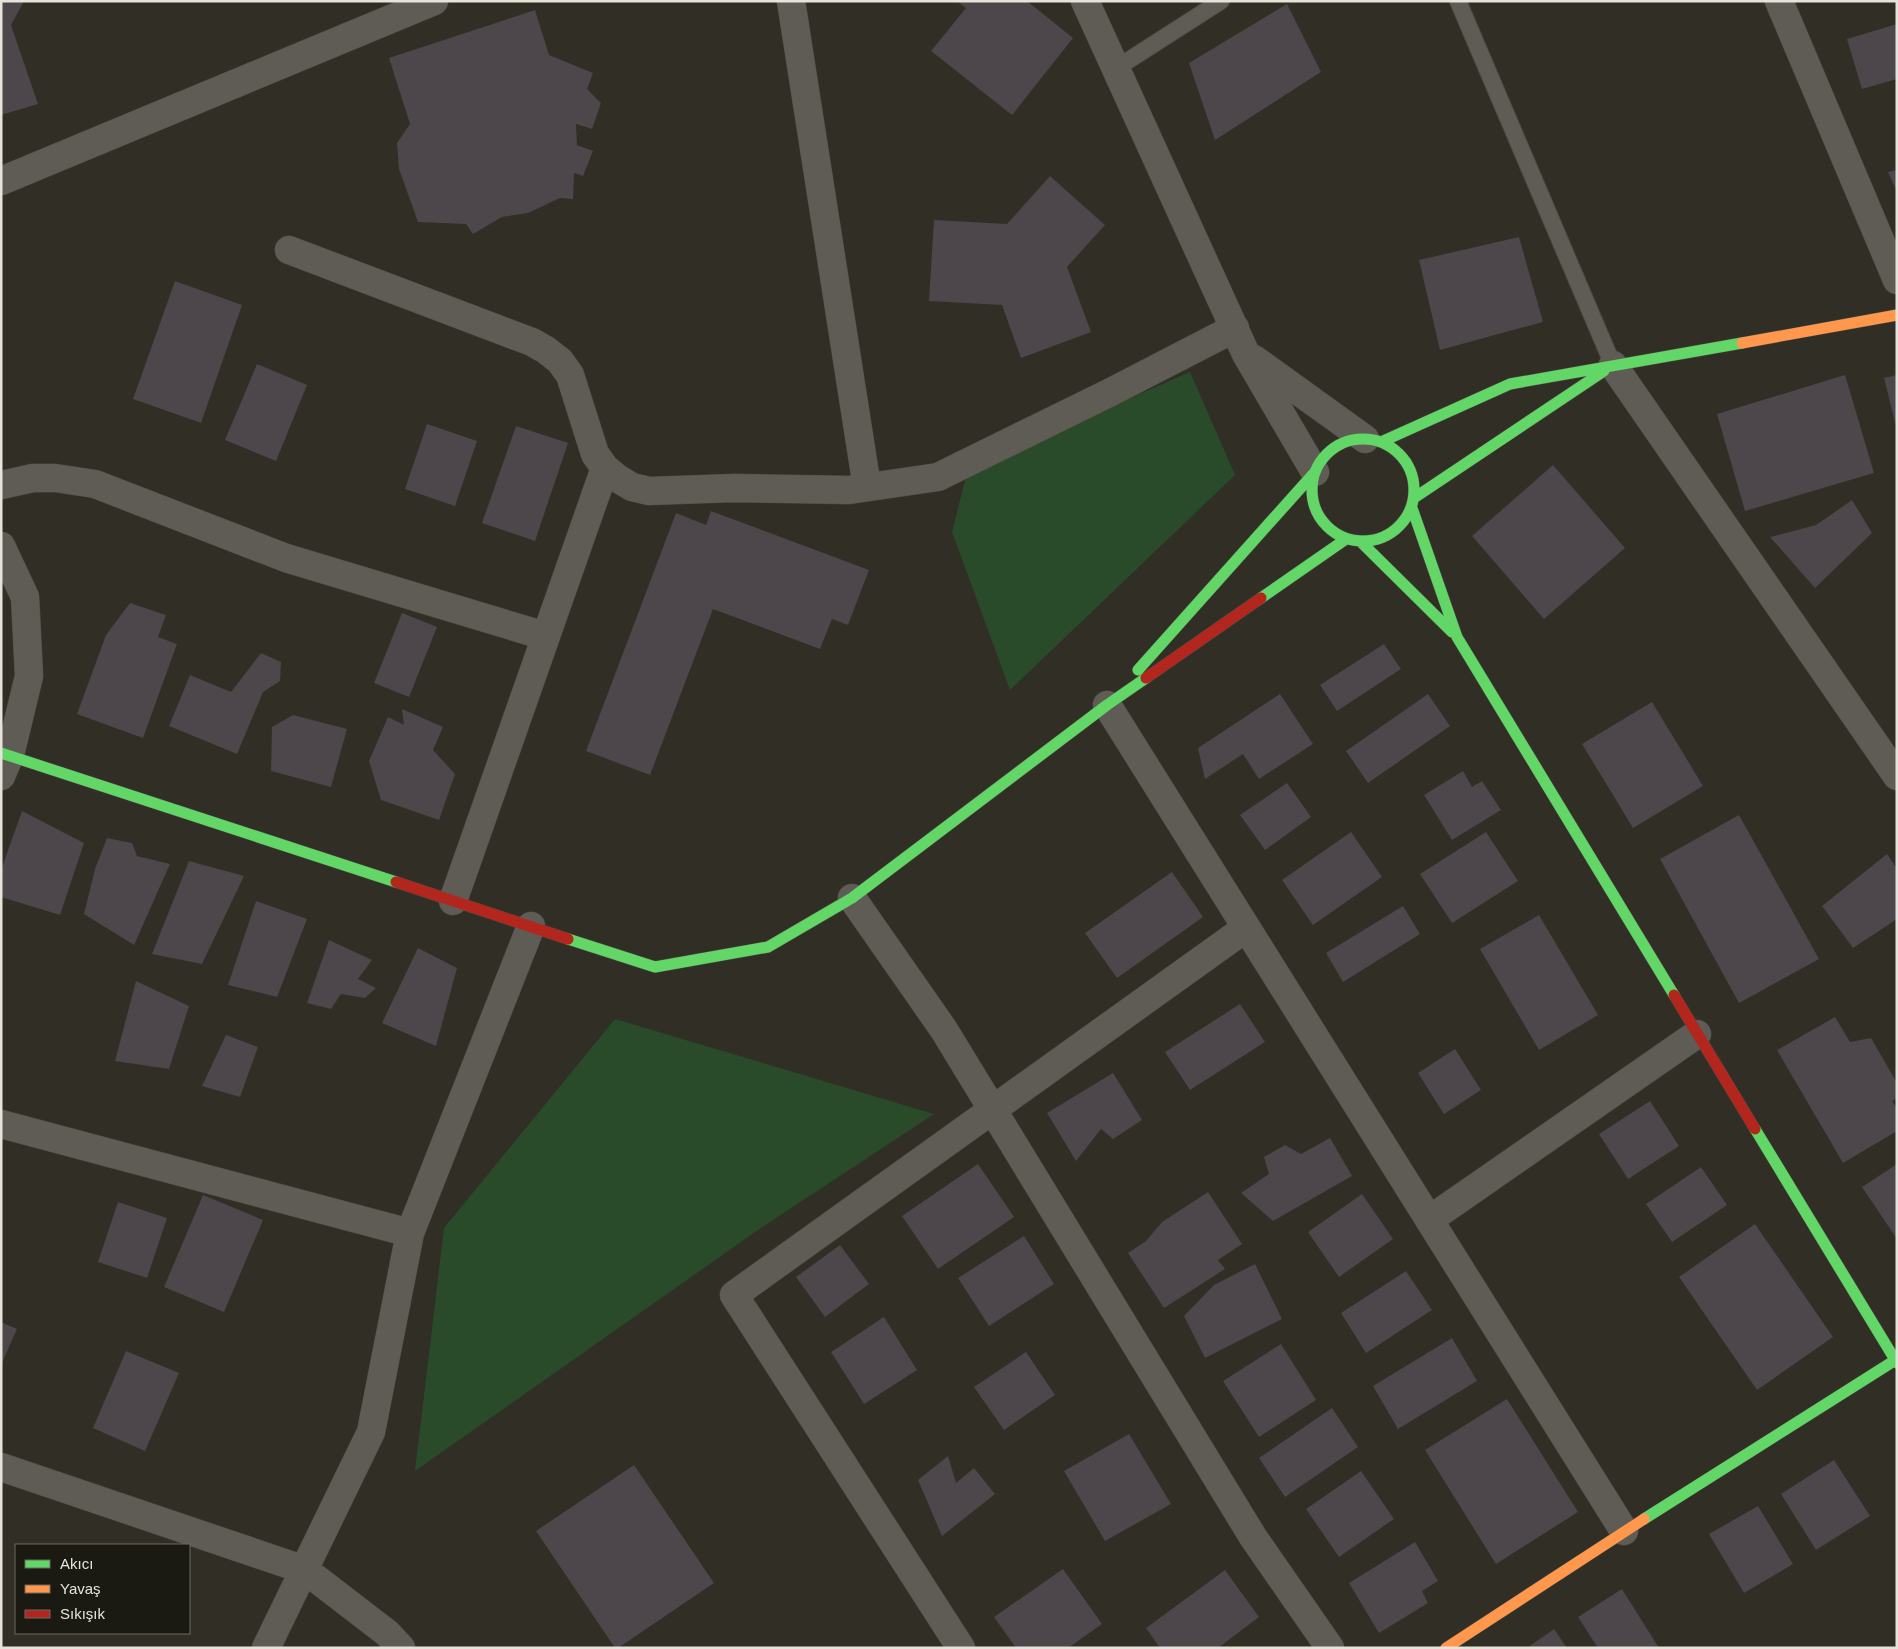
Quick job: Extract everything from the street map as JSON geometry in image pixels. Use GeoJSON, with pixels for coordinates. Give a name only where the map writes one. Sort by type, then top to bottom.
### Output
{"type":"FeatureCollection","features":[{"type":"Feature","properties":{"kind":"street"},"geometry":{"type":"LineString","coordinates":[[1,181],[434,1]]}},
{"type":"Feature","properties":{"kind":"street"},"geometry":{"type":"LineString","coordinates":[[791,1],[867,487]]}},
{"type":"Feature","properties":{"kind":"street"},"geometry":{"type":"LineString","coordinates":[[1085,1],[1246,354],[1315,472],[1312,489],[1314,504],[1320,519],[1331,531],[1346,539],[1361,542],[1377,540],[1392,533],[1404,522],[1413,503],[1614,364]]}},
{"type":"Feature","properties":{"kind":"street"},"geometry":{"type":"LineString","coordinates":[[1779,1],[1897,280]]}},
{"type":"Feature","properties":{"kind":"street"},"geometry":{"type":"LineString","coordinates":[[289,250],[532,342],[546,350],[560,361],[570,376],[595,454],[604,468],[632,487],[649,491],[734,488],[849,490],[938,477],[1111,392],[1235,328]]}},
{"type":"Feature","properties":{"kind":"street"},"geometry":{"type":"LineString","coordinates":[[1107,705],[1315,472],[1323,459],[1335,448],[1349,441],[1373,440],[1510,384],[1897,315]]}},
{"type":"Feature","properties":{"kind":"street"},"geometry":{"type":"LineString","coordinates":[[1246,354],[1373,440],[1395,450],[1406,462],[1413,476],[1413,503],[1457,637],[1896,1361],[1624,1531],[1446,1648]]}},
{"type":"Feature","properties":{"kind":"street"},"geometry":{"type":"LineString","coordinates":[[1614,364],[1897,776]]}},
{"type":"Feature","properties":{"kind":"street"},"geometry":{"type":"LineString","coordinates":[[452,901],[604,468]]}},
{"type":"Feature","properties":{"kind":"street"},"geometry":{"type":"LineString","coordinates":[[1,485],[33,478],[55,478],[95,484],[286,558],[545,636]]}},
{"type":"Feature","properties":{"kind":"street"},"geometry":{"type":"LineString","coordinates":[[1,546],[25,597],[30,676],[4,762],[452,901],[655,967],[768,947],[852,898],[1107,705],[1346,539]]}},
{"type":"Feature","properties":{"kind":"street"},"geometry":{"type":"LineString","coordinates":[[1361,542],[1457,637]]}},
{"type":"Feature","properties":{"kind":"street"},"geometry":{"type":"LineString","coordinates":[[1107,705],[1624,1531]]}},
{"type":"Feature","properties":{"kind":"street"},"geometry":{"type":"LineString","coordinates":[[852,898],[944,1030],[1253,1537],[1330,1648]]}},
{"type":"Feature","properties":{"kind":"street"},"geometry":{"type":"LineString","coordinates":[[266,1648],[371,1432],[410,1233],[531,926]]}},
{"type":"Feature","properties":{"kind":"street"},"geometry":{"type":"LineString","coordinates":[[961,1648],[734,1295],[1246,928]]}},
{"type":"Feature","properties":{"kind":"street"},"geometry":{"type":"LineString","coordinates":[[1429,1220],[1697,1034]]}},
{"type":"Feature","properties":{"kind":"street"},"geometry":{"type":"LineString","coordinates":[[1,1124],[410,1233]]}},
{"type":"Feature","properties":{"kind":"street"},"geometry":{"type":"LineString","coordinates":[[1,1467],[305,1570],[388,1633],[401,1648]]}},
{"type":"Feature","properties":{"kind":"lane"},"geometry":{"type":"LineString","coordinates":[[1115,69],[1221,1]]}},
{"type":"Feature","properties":{"kind":"lane"},"geometry":{"type":"LineString","coordinates":[[1458,1],[1614,364]]}},
{"type":"Feature","properties":{"kind":"green space"},"geometry":{"type":"Polygon","coordinates":[[[1190,372],[1235,475],[1010,690],[952,532],[968,469],[1190,372]]]}},
{"type":"Feature","properties":{"kind":"green space"},"geometry":{"type":"Polygon","coordinates":[[[615,1019],[934,1114],[758,1230],[415,1471],[444,1228],[615,1019]]]}},
{"type":"Feature","properties":{"kind":"building"},"geometry":{"type":"Polygon","coordinates":[[[1,1],[24,1],[11,25],[38,104],[1,115],[1,1]]]}},
{"type":"Feature","properties":{"kind":"building"},"geometry":{"type":"Polygon","coordinates":[[[957,1],[1027,1],[1073,38],[1012,115],[931,51],[966,8],[957,1]]]}},
{"type":"Feature","properties":{"kind":"building"},"geometry":{"type":"Polygon","coordinates":[[[1287,4],[1321,72],[1215,140],[1189,63],[1287,4]]]}},
{"type":"Feature","properties":{"kind":"building"},"geometry":{"type":"Polygon","coordinates":[[[535,10],[549,55],[593,73],[587,89],[601,103],[592,129],[576,124],[577,145],[593,151],[583,176],[574,173],[573,199],[560,198],[528,213],[502,217],[473,234],[466,224],[418,222],[399,169],[397,143],[410,124],[389,58],[535,10]]]}},
{"type":"Feature","properties":{"kind":"building"},"geometry":{"type":"Polygon","coordinates":[[[1897,24],[1897,79],[1862,89],[1847,39],[1897,24]]]}},
{"type":"Feature","properties":{"kind":"building"},"geometry":{"type":"Polygon","coordinates":[[[1897,170],[1897,192],[1888,172],[1897,170]]]}},
{"type":"Feature","properties":{"kind":"building"},"geometry":{"type":"Polygon","coordinates":[[[1050,176],[1105,225],[1067,267],[1091,332],[1021,358],[1002,305],[929,301],[934,220],[1007,224],[1050,176]]]}},
{"type":"Feature","properties":{"kind":"building"},"geometry":{"type":"Polygon","coordinates":[[[1519,237],[1543,322],[1440,350],[1419,260],[1519,237]]]}},
{"type":"Feature","properties":{"kind":"building"},"geometry":{"type":"Polygon","coordinates":[[[175,281],[242,305],[201,423],[133,399],[175,281]]]}},
{"type":"Feature","properties":{"kind":"building"},"geometry":{"type":"Polygon","coordinates":[[[257,364],[307,385],[276,461],[225,440],[257,364]]]}},
{"type":"Feature","properties":{"kind":"building"},"geometry":{"type":"Polygon","coordinates":[[[1845,375],[1874,473],[1745,511],[1717,414],[1845,375]]]}},
{"type":"Feature","properties":{"kind":"building"},"geometry":{"type":"Polygon","coordinates":[[[1897,375],[1897,426],[1896,426],[1884,378],[1897,375]]]}},
{"type":"Feature","properties":{"kind":"building"},"geometry":{"type":"Polygon","coordinates":[[[427,424],[477,441],[455,506],[405,489],[427,424]]]}},
{"type":"Feature","properties":{"kind":"building"},"geometry":{"type":"Polygon","coordinates":[[[516,426],[568,443],[535,541],[482,523],[516,426]]]}},
{"type":"Feature","properties":{"kind":"building"},"geometry":{"type":"Polygon","coordinates":[[[1553,465],[1625,548],[1544,619],[1472,536],[1553,465]]]}},
{"type":"Feature","properties":{"kind":"building"},"geometry":{"type":"Polygon","coordinates":[[[1852,500],[1872,533],[1815,588],[1770,537],[1816,525],[1852,500]]]}},
{"type":"Feature","properties":{"kind":"building"},"geometry":{"type":"Polygon","coordinates":[[[711,511],[869,570],[848,625],[832,619],[820,649],[713,609],[650,775],[586,751],[676,513],[706,525],[711,511]]]}},
{"type":"Feature","properties":{"kind":"building"},"geometry":{"type":"Polygon","coordinates":[[[130,603],[166,615],[158,637],[177,644],[143,738],[77,714],[106,635],[130,603]]]}},
{"type":"Feature","properties":{"kind":"building"},"geometry":{"type":"Polygon","coordinates":[[[402,613],[437,627],[409,697],[374,683],[402,613]]]}},
{"type":"Feature","properties":{"kind":"building"},"geometry":{"type":"Polygon","coordinates":[[[1384,644],[1401,669],[1337,711],[1320,685],[1384,644]]]}},
{"type":"Feature","properties":{"kind":"building"},"geometry":{"type":"Polygon","coordinates":[[[261,653],[281,662],[280,681],[263,692],[237,754],[169,726],[190,675],[231,692],[261,653]]]}},
{"type":"Feature","properties":{"kind":"building"},"geometry":{"type":"Polygon","coordinates":[[[1280,694],[1313,744],[1259,779],[1243,754],[1205,779],[1198,748],[1280,694]]]}},
{"type":"Feature","properties":{"kind":"building"},"geometry":{"type":"Polygon","coordinates":[[[1428,694],[1450,726],[1368,783],[1346,751],[1428,694]]]}},
{"type":"Feature","properties":{"kind":"building"},"geometry":{"type":"Polygon","coordinates":[[[1652,702],[1703,786],[1633,828],[1582,744],[1652,702]]]}},
{"type":"Feature","properties":{"kind":"building"},"geometry":{"type":"Polygon","coordinates":[[[402,709],[443,727],[433,750],[455,774],[439,820],[381,800],[369,761],[388,717],[404,725],[402,709]]]}},
{"type":"Feature","properties":{"kind":"building"},"geometry":{"type":"Polygon","coordinates":[[[293,715],[347,729],[331,787],[271,771],[272,727],[293,715]]]}},
{"type":"Feature","properties":{"kind":"building"},"geometry":{"type":"Polygon","coordinates":[[[1463,771],[1472,787],[1482,781],[1501,810],[1452,840],[1424,795],[1463,771]]]}},
{"type":"Feature","properties":{"kind":"building"},"geometry":{"type":"Polygon","coordinates":[[[1287,783],[1311,817],[1265,850],[1240,815],[1287,783]]]}},
{"type":"Feature","properties":{"kind":"building"},"geometry":{"type":"Polygon","coordinates":[[[22,811],[84,843],[60,915],[1,897],[1,870],[22,811]]]}},
{"type":"Feature","properties":{"kind":"building"},"geometry":{"type":"Polygon","coordinates":[[[1739,815],[1819,959],[1739,1003],[1660,859],[1739,815]]]}},
{"type":"Feature","properties":{"kind":"building"},"geometry":{"type":"Polygon","coordinates":[[[1351,832],[1382,877],[1313,925],[1282,880],[1351,832]]]}},
{"type":"Feature","properties":{"kind":"building"},"geometry":{"type":"Polygon","coordinates":[[[1486,832],[1518,881],[1452,923],[1420,874],[1486,832]]]}},
{"type":"Feature","properties":{"kind":"building"},"geometry":{"type":"Polygon","coordinates":[[[107,838],[132,843],[137,856],[170,864],[134,945],[84,914],[95,869],[107,838]]]}},
{"type":"Feature","properties":{"kind":"building"},"geometry":{"type":"Polygon","coordinates":[[[1887,854],[1897,869],[1897,919],[1853,948],[1822,906],[1887,854]]]}},
{"type":"Feature","properties":{"kind":"building"},"geometry":{"type":"Polygon","coordinates":[[[189,861],[244,876],[202,964],[152,954],[189,861]]]}},
{"type":"Feature","properties":{"kind":"building"},"geometry":{"type":"Polygon","coordinates":[[[1172,872],[1203,917],[1117,978],[1085,933],[1172,872]]]}},
{"type":"Feature","properties":{"kind":"building"},"geometry":{"type":"Polygon","coordinates":[[[256,901],[307,919],[277,997],[228,985],[256,901]]]}},
{"type":"Feature","properties":{"kind":"building"},"geometry":{"type":"Polygon","coordinates":[[[1403,906],[1420,934],[1343,982],[1326,953],[1403,906]]]}},
{"type":"Feature","properties":{"kind":"building"},"geometry":{"type":"Polygon","coordinates":[[[1539,915],[1598,1015],[1539,1050],[1480,949],[1539,915]]]}},
{"type":"Feature","properties":{"kind":"building"},"geometry":{"type":"Polygon","coordinates":[[[329,940],[372,960],[358,979],[376,988],[365,998],[341,994],[331,1009],[307,1003],[329,940]]]}},
{"type":"Feature","properties":{"kind":"building"},"geometry":{"type":"Polygon","coordinates":[[[418,948],[457,968],[436,1046],[382,1023],[418,948]]]}},
{"type":"Feature","properties":{"kind":"building"},"geometry":{"type":"Polygon","coordinates":[[[136,981],[189,1006],[169,1069],[115,1061],[136,981]]]}},
{"type":"Feature","properties":{"kind":"building"},"geometry":{"type":"Polygon","coordinates":[[[1240,1004],[1265,1042],[1190,1090],[1165,1052],[1240,1004]]]}},
{"type":"Feature","properties":{"kind":"building"},"geometry":{"type":"Polygon","coordinates":[[[1835,1017],[1850,1042],[1871,1038],[1897,1083],[1897,1098],[1892,1101],[1897,1109],[1897,1131],[1843,1163],[1777,1050],[1835,1017]]]}},
{"type":"Feature","properties":{"kind":"building"},"geometry":{"type":"Polygon","coordinates":[[[226,1035],[258,1047],[240,1097],[202,1086],[226,1035]]]}},
{"type":"Feature","properties":{"kind":"building"},"geometry":{"type":"Polygon","coordinates":[[[1455,1049],[1481,1090],[1444,1114],[1418,1073],[1455,1049]]]}},
{"type":"Feature","properties":{"kind":"building"},"geometry":{"type":"Polygon","coordinates":[[[1113,1073],[1142,1120],[1113,1139],[1101,1129],[1076,1161],[1047,1113],[1113,1073]]]}},
{"type":"Feature","properties":{"kind":"building"},"geometry":{"type":"Polygon","coordinates":[[[1650,1101],[1679,1146],[1628,1179],[1599,1134],[1650,1101]]]}},
{"type":"Feature","properties":{"kind":"building"},"geometry":{"type":"Polygon","coordinates":[[[1330,1138],[1352,1176],[1273,1221],[1241,1193],[1269,1174],[1264,1157],[1285,1145],[1301,1154],[1330,1138]]]}},
{"type":"Feature","properties":{"kind":"building"},"geometry":{"type":"Polygon","coordinates":[[[978,1164],[1014,1217],[938,1269],[902,1216],[978,1164]]]}},
{"type":"Feature","properties":{"kind":"building"},"geometry":{"type":"Polygon","coordinates":[[[1897,1164],[1897,1239],[1862,1187],[1897,1164]]]}},
{"type":"Feature","properties":{"kind":"building"},"geometry":{"type":"Polygon","coordinates":[[[1701,1167],[1727,1205],[1672,1242],[1646,1204],[1701,1167]]]}},
{"type":"Feature","properties":{"kind":"building"},"geometry":{"type":"Polygon","coordinates":[[[1208,1192],[1242,1244],[1218,1260],[1225,1269],[1164,1308],[1128,1253],[1146,1241],[1162,1222],[1208,1192]]]}},
{"type":"Feature","properties":{"kind":"building"},"geometry":{"type":"Polygon","coordinates":[[[1362,1194],[1393,1239],[1339,1277],[1308,1232],[1362,1194]]]}},
{"type":"Feature","properties":{"kind":"building"},"geometry":{"type":"Polygon","coordinates":[[[203,1195],[263,1220],[224,1312],[164,1287],[203,1195]]]}},
{"type":"Feature","properties":{"kind":"building"},"geometry":{"type":"Polygon","coordinates":[[[118,1202],[167,1218],[147,1278],[98,1262],[118,1202]]]}},
{"type":"Feature","properties":{"kind":"building"},"geometry":{"type":"Polygon","coordinates":[[[1755,1224],[1833,1337],[1757,1390],[1679,1277],[1755,1224]]]}},
{"type":"Feature","properties":{"kind":"building"},"geometry":{"type":"Polygon","coordinates":[[[1024,1236],[1054,1284],[989,1326],[958,1278],[1024,1236]]]}},
{"type":"Feature","properties":{"kind":"building"},"geometry":{"type":"Polygon","coordinates":[[[840,1245],[869,1284],[825,1317],[796,1277],[840,1245]]]}},
{"type":"Feature","properties":{"kind":"building"},"geometry":{"type":"Polygon","coordinates":[[[1255,1264],[1282,1319],[1205,1358],[1184,1316],[1214,1285],[1255,1264]]]}},
{"type":"Feature","properties":{"kind":"building"},"geometry":{"type":"Polygon","coordinates":[[[1406,1271],[1432,1310],[1366,1353],[1341,1313],[1406,1271]]]}},
{"type":"Feature","properties":{"kind":"building"},"geometry":{"type":"Polygon","coordinates":[[[884,1317],[917,1370],[864,1404],[831,1352],[884,1317]]]}},
{"type":"Feature","properties":{"kind":"building"},"geometry":{"type":"Polygon","coordinates":[[[1,1322],[17,1329],[1,1365],[1,1322]]]}},
{"type":"Feature","properties":{"kind":"building"},"geometry":{"type":"Polygon","coordinates":[[[1452,1338],[1477,1381],[1398,1429],[1373,1386],[1452,1338]]]}},
{"type":"Feature","properties":{"kind":"building"},"geometry":{"type":"Polygon","coordinates":[[[1281,1344],[1316,1400],[1259,1437],[1223,1381],[1281,1344]]]}},
{"type":"Feature","properties":{"kind":"building"},"geometry":{"type":"Polygon","coordinates":[[[126,1351],[179,1373],[145,1451],[93,1428],[126,1351]]]}},
{"type":"Feature","properties":{"kind":"building"},"geometry":{"type":"Polygon","coordinates":[[[1026,1352],[1055,1395],[1004,1430],[974,1387],[1026,1352]]]}},
{"type":"Feature","properties":{"kind":"building"},"geometry":{"type":"Polygon","coordinates":[[[1507,1399],[1578,1512],[1496,1564],[1425,1450],[1507,1399]]]}},
{"type":"Feature","properties":{"kind":"building"},"geometry":{"type":"Polygon","coordinates":[[[1332,1408],[1358,1447],[1285,1497],[1259,1458],[1332,1408]]]}},
{"type":"Feature","properties":{"kind":"building"},"geometry":{"type":"Polygon","coordinates":[[[1129,1434],[1171,1504],[1105,1541],[1064,1471],[1129,1434]]]}},
{"type":"Feature","properties":{"kind":"building"},"geometry":{"type":"Polygon","coordinates":[[[948,1456],[956,1483],[974,1468],[995,1494],[942,1536],[918,1480],[948,1456]]]}},
{"type":"Feature","properties":{"kind":"building"},"geometry":{"type":"Polygon","coordinates":[[[1834,1460],[1870,1516],[1816,1550],[1781,1494],[1834,1460]]]}},
{"type":"Feature","properties":{"kind":"building"},"geometry":{"type":"Polygon","coordinates":[[[634,1465],[714,1583],[618,1648],[615,1648],[536,1531],[634,1465]]]}},
{"type":"Feature","properties":{"kind":"building"},"geometry":{"type":"Polygon","coordinates":[[[1361,1471],[1394,1519],[1339,1557],[1306,1509],[1361,1471]]]}},
{"type":"Feature","properties":{"kind":"building"},"geometry":{"type":"Polygon","coordinates":[[[1758,1506],[1793,1564],[1744,1593],[1709,1534],[1758,1506]]]}},
{"type":"Feature","properties":{"kind":"building"},"geometry":{"type":"Polygon","coordinates":[[[1415,1542],[1438,1581],[1422,1591],[1428,1603],[1379,1633],[1349,1583],[1415,1542]]]}},
{"type":"Feature","properties":{"kind":"building"},"geometry":{"type":"Polygon","coordinates":[[[1063,1569],[1102,1624],[1068,1648],[1016,1648],[994,1617],[1063,1569]]]}},
{"type":"Feature","properties":{"kind":"building"},"geometry":{"type":"Polygon","coordinates":[[[1225,1570],[1259,1617],[1218,1648],[1160,1648],[1146,1628],[1225,1570]]]}},
{"type":"Feature","properties":{"kind":"building"},"geometry":{"type":"Polygon","coordinates":[[[1622,1589],[1659,1648],[1598,1648],[1578,1617],[1622,1589]]]}},
{"type":"Feature","properties":{"kind":"building"},"geometry":{"type":"Polygon","coordinates":[[[1554,1629],[1567,1648],[1527,1648],[1554,1629]]]}},
{"type":"Feature","properties":{"kind":"traffic: fast"},"geometry":{"type":"LineString","coordinates":[[1381,442],[1510,384],[1742,343]]}},
{"type":"Feature","properties":{"kind":"traffic: fast"},"geometry":{"type":"LineString","coordinates":[[1414,498],[1604,371]]}},
{"type":"Feature","properties":{"kind":"traffic: fast"},"geometry":{"type":"LineString","coordinates":[[1363,439],[1383,443],[1399,454],[1410,470],[1414,490],[1410,510],[1399,526],[1383,537],[1363,541],[1343,537],[1327,526],[1316,510],[1312,490],[1316,470],[1327,454],[1343,443],[1363,439]]}},
{"type":"Feature","properties":{"kind":"traffic: fast"},"geometry":{"type":"LineString","coordinates":[[1138,670],[1315,472]]}},
{"type":"Feature","properties":{"kind":"traffic: fast"},"geometry":{"type":"LineString","coordinates":[[1412,508],[1457,637],[1674,995]]}},
{"type":"Feature","properties":{"kind":"traffic: fast"},"geometry":{"type":"LineString","coordinates":[[1261,598],[1346,539]]}},
{"type":"Feature","properties":{"kind":"traffic: fast"},"geometry":{"type":"LineString","coordinates":[[1361,542],[1452,632]]}},
{"type":"Feature","properties":{"kind":"traffic: fast"},"geometry":{"type":"LineString","coordinates":[[568,939],[655,967],[768,947],[852,898],[1107,705],[1146,678]]}},
{"type":"Feature","properties":{"kind":"traffic: fast"},"geometry":{"type":"LineString","coordinates":[[1,753],[396,882]]}},
{"type":"Feature","properties":{"kind":"traffic: fast"},"geometry":{"type":"LineString","coordinates":[[1755,1129],[1897,1363]]}},
{"type":"Feature","properties":{"kind":"traffic: fast"},"geometry":{"type":"LineString","coordinates":[[1644,1519],[1897,1359]]}},
{"type":"Feature","properties":{"kind":"traffic: slow"},"geometry":{"type":"LineString","coordinates":[[1742,343],[1897,315]]}},
{"type":"Feature","properties":{"kind":"traffic: slow"},"geometry":{"type":"LineString","coordinates":[[1446,1648],[1644,1519]]}},
{"type":"Feature","properties":{"kind":"traffic: jam"},"geometry":{"type":"LineString","coordinates":[[1146,678],[1261,598]]}},
{"type":"Feature","properties":{"kind":"traffic: jam"},"geometry":{"type":"LineString","coordinates":[[396,882],[568,939]]}},
{"type":"Feature","properties":{"kind":"traffic: jam"},"geometry":{"type":"LineString","coordinates":[[1674,995],[1755,1129]]}}]}
